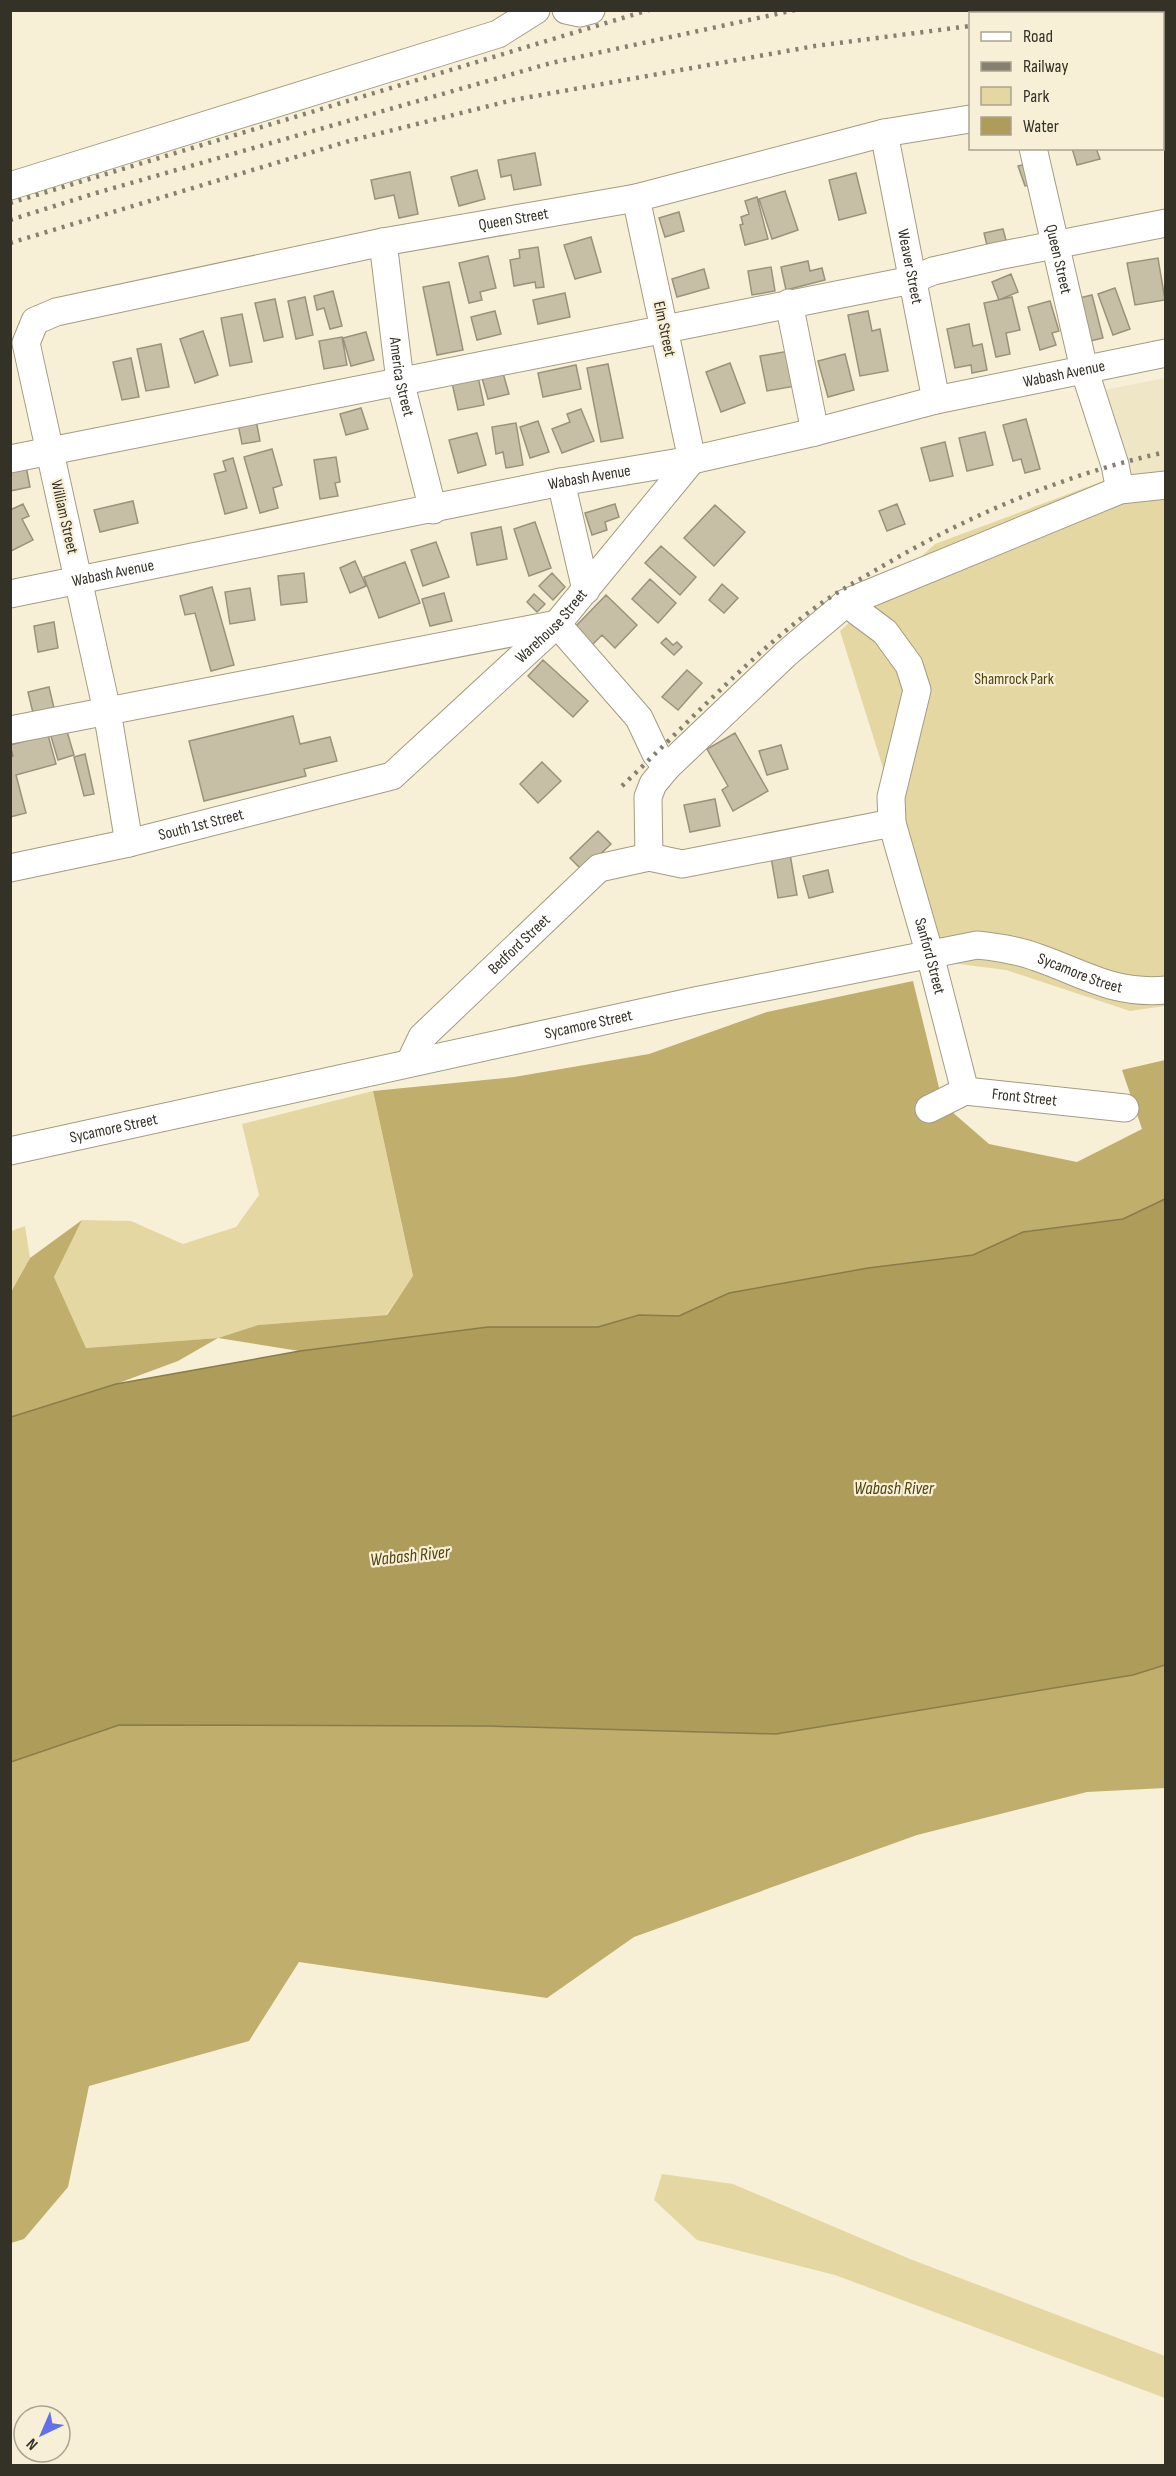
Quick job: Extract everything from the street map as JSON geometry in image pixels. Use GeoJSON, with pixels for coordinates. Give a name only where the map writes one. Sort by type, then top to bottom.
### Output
{"type":"FeatureCollection","features":[{"type":"Feature","properties":{"kind":"street"},"geometry":{"type":"LineString","coordinates":[[10,186],[498,34],[536,10]]}},
{"type":"Feature","properties":{"kind":"street"},"geometry":{"type":"LineString","coordinates":[[566,10],[580,13],[591,10]]}},
{"type":"Feature","properties":{"kind":"street","name":"Queen Street"},"geometry":{"type":"LineString","coordinates":[[56,312],[383,242],[636,198],[884,133],[969,119]]}},
{"type":"Feature","properties":{"kind":"street","name":"Weaver Street"},"geometry":{"type":"LineString","coordinates":[[884,133],[936,400]]}},
{"type":"Feature","properties":{"kind":"street","name":"Queen Street"},"geometry":{"type":"LineString","coordinates":[[1033,150],[1084,369],[1115,465],[1120,490]]}},
{"type":"Feature","properties":{"kind":"street","name":"Elm Street"},"geometry":{"type":"LineString","coordinates":[[636,198],[692,460]]}},
{"type":"Feature","properties":{"kind":"street"},"geometry":{"type":"LineString","coordinates":[[10,459],[912,280],[933,271],[1056,243],[1166,223]]}},
{"type":"Feature","properties":{"kind":"street","name":"America Street"},"geometry":{"type":"LineString","coordinates":[[383,242],[400,381],[433,510]]}},
{"type":"Feature","properties":{"kind":"street"},"geometry":{"type":"LineString","coordinates":[[789,303],[815,432]]}},
{"type":"Feature","properties":{"kind":"street","name":"William Street"},"geometry":{"type":"LineString","coordinates":[[56,312],[35,321],[26,343],[107,711],[129,843]]}},
{"type":"Feature","properties":{"kind":"street","name":"Wabash Avenue"},"geometry":{"type":"LineString","coordinates":[[10,594],[433,510],[561,482],[692,460],[815,432],[936,400],[1166,353]]}},
{"type":"Feature","properties":{"kind":"street","name":"Warehouse Street"},"geometry":{"type":"LineString","coordinates":[[392,776],[557,624],[692,460]]}},
{"type":"Feature","properties":{"kind":"street"},"geometry":{"type":"LineString","coordinates":[[561,482],[585,590]]}},
{"type":"Feature","properties":{"kind":"street"},"geometry":{"type":"LineString","coordinates":[[649,857],[648,797],[653,784],[667,767],[787,653],[846,603],[1120,490],[1166,485]]}},
{"type":"Feature","properties":{"kind":"street"},"geometry":{"type":"LineString","coordinates":[[885,632],[888,608],[898,581]]}},
{"type":"Feature","properties":{"kind":"street","name":"Sanford Street"},"geometry":{"type":"LineString","coordinates":[[846,603],[885,632],[909,665],[917,690],[891,798],[892,823],[930,955],[965,1091]]}},
{"type":"Feature","properties":{"kind":"street"},"geometry":{"type":"LineString","coordinates":[[10,730],[557,624],[639,718],[656,753],[667,767]]}},
{"type":"Feature","properties":{"kind":"street","name":"South 1st Street"},"geometry":{"type":"LineString","coordinates":[[10,868],[129,843],[392,776]]}},
{"type":"Feature","properties":{"kind":"street","name":"Bedford Street"},"geometry":{"type":"LineString","coordinates":[[410,1062],[422,1037],[598,867],[649,857],[682,864],[892,823]]}},
{"type":"Feature","properties":{"kind":"street","name":"Sycamore Street"},"geometry":{"type":"LineString","coordinates":[[10,1150],[695,1001],[977,945],[996,947],[1035,957],[1108,986],[1128,990],[1166,990]]}},
{"type":"Feature","properties":{"kind":"street"},"geometry":{"type":"LineString","coordinates":[[929,1109],[965,1091]]}},
{"type":"Feature","properties":{"kind":"street","name":"Front Street"},"geometry":{"type":"LineString","coordinates":[[965,1091],[1125,1108]]}},
{"type":"Feature","properties":{"kind":"shaded area"},"geometry":{"type":"Polygon","coordinates":[[[1165,378],[1165,471],[1105,479],[1084,394],[1165,378]]]}},
{"type":"Feature","properties":{"kind":"shaded area"},"geometry":{"type":"Polygon","coordinates":[[[913,981],[943,1104],[989,1144],[1077,1162],[1142,1129],[1122,1070],[1165,1060],[1165,1201],[1123,1219],[1027,1231],[973,1255],[729,1293],[679,1316],[638,1315],[598,1327],[488,1327],[299,1351],[218,1338],[258,1325],[387,1315],[413,1276],[373,1091],[514,1077],[649,1054],[767,1012],[913,981]]]}},
{"type":"Feature","properties":{"kind":"shaded area"},"geometry":{"type":"Polygon","coordinates":[[[82,1220],[54,1277],[86,1348],[218,1338],[178,1361],[116,1384],[11,1417],[11,1292],[30,1258],[82,1220]]]}},
{"type":"Feature","properties":{"kind":"shaded area"},"geometry":{"type":"Polygon","coordinates":[[[1165,1665],[1165,1788],[1087,1792],[917,1835],[634,1937],[547,1998],[299,1962],[249,2041],[89,2086],[68,2187],[24,2239],[11,2243],[10,1762],[119,1725],[487,1726],[776,1734],[1133,1675],[1165,1665]]]}},
{"type":"Feature","properties":{"kind":"green space","name":"Shamrock Park"},"geometry":{"type":"Polygon","coordinates":[[[1165,474],[1165,1006],[1130,1011],[1006,970],[944,962],[840,631],[935,544],[1103,481],[1165,474]]]}},
{"type":"Feature","properties":{"kind":"green space"},"geometry":{"type":"Polygon","coordinates":[[[373,1091],[413,1277],[386,1315],[259,1325],[218,1338],[86,1348],[54,1277],[82,1220],[131,1221],[183,1244],[236,1227],[259,1195],[242,1124],[373,1091]]]}},
{"type":"Feature","properties":{"kind":"green space"},"geometry":{"type":"Polygon","coordinates":[[[25,1226],[30,1258],[11,1292],[11,1231],[25,1226]]]}},
{"type":"Feature","properties":{"kind":"green space"},"geometry":{"type":"Polygon","coordinates":[[[662,2174],[733,2184],[910,2259],[1165,2356],[1165,2398],[835,2275],[697,2240],[654,2200],[662,2174]]]}},
{"type":"Feature","properties":{"kind":"water","name":"Wabash River"},"geometry":{"type":"Polygon","coordinates":[[[1165,1199],[1165,1665],[1133,1675],[776,1734],[487,1726],[119,1725],[11,1762],[11,1417],[116,1384],[300,1351],[488,1327],[598,1327],[639,1315],[679,1316],[729,1293],[868,1268],[973,1255],[1023,1232],[1123,1219],[1165,1199]]]}},
{"type":"Feature","properties":{"kind":"building"},"geometry":{"type":"Polygon","coordinates":[[[1073,150],[1097,150],[1100,159],[1077,165],[1073,150]]]}},
{"type":"Feature","properties":{"kind":"building"},"geometry":{"type":"Polygon","coordinates":[[[535,153],[541,185],[514,190],[511,175],[501,177],[498,160],[535,153]]]}},
{"type":"Feature","properties":{"kind":"building"},"geometry":{"type":"Polygon","coordinates":[[[1034,162],[1039,183],[1025,186],[1018,166],[1034,162]]]}},
{"type":"Feature","properties":{"kind":"building"},"geometry":{"type":"Polygon","coordinates":[[[477,170],[485,199],[459,206],[451,177],[477,170]]]}},
{"type":"Feature","properties":{"kind":"building"},"geometry":{"type":"Polygon","coordinates":[[[410,172],[418,214],[399,218],[394,195],[375,199],[371,180],[410,172]]]}},
{"type":"Feature","properties":{"kind":"building"},"geometry":{"type":"Polygon","coordinates":[[[856,173],[866,213],[839,220],[829,180],[856,173]]]}},
{"type":"Feature","properties":{"kind":"building"},"geometry":{"type":"Polygon","coordinates":[[[785,191],[798,230],[772,239],[759,199],[785,191]]]}},
{"type":"Feature","properties":{"kind":"building"},"geometry":{"type":"Polygon","coordinates":[[[757,197],[768,239],[745,245],[740,225],[743,224],[741,217],[749,214],[745,201],[757,197]]]}},
{"type":"Feature","properties":{"kind":"building"},"geometry":{"type":"Polygon","coordinates":[[[679,212],[684,231],[665,237],[659,218],[679,212]]]}},
{"type":"Feature","properties":{"kind":"building"},"geometry":{"type":"Polygon","coordinates":[[[1003,229],[1008,248],[989,253],[984,233],[1003,229]]]}},
{"type":"Feature","properties":{"kind":"building"},"geometry":{"type":"Polygon","coordinates":[[[591,237],[601,272],[575,279],[564,245],[591,237]]]}},
{"type":"Feature","properties":{"kind":"building"},"geometry":{"type":"Polygon","coordinates":[[[538,247],[544,287],[536,288],[535,282],[514,286],[510,260],[520,258],[519,250],[538,247]]]}},
{"type":"Feature","properties":{"kind":"building"},"geometry":{"type":"Polygon","coordinates":[[[488,256],[496,288],[480,292],[482,300],[469,303],[459,263],[488,256]]]}},
{"type":"Feature","properties":{"kind":"building"},"geometry":{"type":"Polygon","coordinates":[[[1158,258],[1165,300],[1135,305],[1127,263],[1158,258]]]}},
{"type":"Feature","properties":{"kind":"building"},"geometry":{"type":"Polygon","coordinates":[[[808,261],[810,271],[822,268],[825,280],[786,290],[781,267],[808,261]]]}},
{"type":"Feature","properties":{"kind":"building"},"geometry":{"type":"Polygon","coordinates":[[[771,267],[775,291],[752,295],[748,271],[771,267]]]}},
{"type":"Feature","properties":{"kind":"building"},"geometry":{"type":"Polygon","coordinates":[[[704,269],[709,288],[677,297],[672,279],[704,269]]]}},
{"type":"Feature","properties":{"kind":"building"},"geometry":{"type":"Polygon","coordinates":[[[1011,274],[1018,292],[999,300],[992,282],[1011,274]]]}},
{"type":"Feature","properties":{"kind":"building"},"geometry":{"type":"Polygon","coordinates":[[[449,282],[463,350],[437,355],[423,287],[449,282]]]}},
{"type":"Feature","properties":{"kind":"building"},"geometry":{"type":"Polygon","coordinates":[[[1115,288],[1130,329],[1113,335],[1098,294],[1115,288]]]}},
{"type":"Feature","properties":{"kind":"building"},"geometry":{"type":"Polygon","coordinates":[[[333,291],[342,326],[330,329],[324,308],[317,310],[314,296],[333,291]]]}},
{"type":"Feature","properties":{"kind":"building"},"geometry":{"type":"Polygon","coordinates":[[[565,293],[570,317],[538,324],[533,300],[565,293]]]}},
{"type":"Feature","properties":{"kind":"building"},"geometry":{"type":"Polygon","coordinates":[[[1092,295],[1103,338],[1086,342],[1075,299],[1092,295]]]}},
{"type":"Feature","properties":{"kind":"building"},"geometry":{"type":"Polygon","coordinates":[[[305,297],[313,335],[296,339],[288,301],[305,297]]]}},
{"type":"Feature","properties":{"kind":"building"},"geometry":{"type":"Polygon","coordinates":[[[1012,297],[1020,330],[1006,333],[1010,354],[996,357],[984,303],[1012,297]]]}},
{"type":"Feature","properties":{"kind":"building"},"geometry":{"type":"Polygon","coordinates":[[[275,299],[283,337],[264,341],[255,303],[275,299]]]}},
{"type":"Feature","properties":{"kind":"building"},"geometry":{"type":"Polygon","coordinates":[[[1050,301],[1059,331],[1052,333],[1056,345],[1040,350],[1028,307],[1050,301]]]}},
{"type":"Feature","properties":{"kind":"building"},"geometry":{"type":"Polygon","coordinates":[[[495,311],[501,334],[477,340],[471,317],[495,311]]]}},
{"type":"Feature","properties":{"kind":"building"},"geometry":{"type":"Polygon","coordinates":[[[868,311],[872,331],[880,329],[888,371],[860,376],[848,315],[868,311]]]}},
{"type":"Feature","properties":{"kind":"building"},"geometry":{"type":"Polygon","coordinates":[[[242,314],[252,362],[230,366],[221,318],[242,314]]]}},
{"type":"Feature","properties":{"kind":"building"},"geometry":{"type":"Polygon","coordinates":[[[969,324],[973,346],[982,344],[987,370],[972,373],[971,365],[955,368],[947,329],[969,324]]]}},
{"type":"Feature","properties":{"kind":"building"},"geometry":{"type":"Polygon","coordinates":[[[203,331],[218,375],[195,383],[180,339],[203,331]]]}},
{"type":"Feature","properties":{"kind":"building"},"geometry":{"type":"Polygon","coordinates":[[[366,332],[374,360],[351,366],[343,338],[366,332]]]}},
{"type":"Feature","properties":{"kind":"building"},"geometry":{"type":"Polygon","coordinates":[[[342,337],[347,365],[324,369],[319,341],[342,337]]]}},
{"type":"Feature","properties":{"kind":"building"},"geometry":{"type":"Polygon","coordinates":[[[161,344],[169,387],[146,391],[137,349],[161,344]]]}},
{"type":"Feature","properties":{"kind":"building"},"geometry":{"type":"Polygon","coordinates":[[[789,351],[796,386],[767,391],[760,356],[789,351]]]}},
{"type":"Feature","properties":{"kind":"building"},"geometry":{"type":"Polygon","coordinates":[[[845,354],[854,390],[828,397],[818,361],[845,354]]]}},
{"type":"Feature","properties":{"kind":"building"},"geometry":{"type":"Polygon","coordinates":[[[131,358],[139,397],[122,400],[113,362],[131,358]]]}},
{"type":"Feature","properties":{"kind":"building"},"geometry":{"type":"Polygon","coordinates":[[[730,363],[745,403],[721,412],[706,372],[730,363]]]}},
{"type":"Feature","properties":{"kind":"building"},"geometry":{"type":"Polygon","coordinates":[[[608,364],[623,438],[601,442],[587,368],[608,364]]]}},
{"type":"Feature","properties":{"kind":"building"},"geometry":{"type":"Polygon","coordinates":[[[576,365],[581,389],[543,397],[538,373],[576,365]]]}},
{"type":"Feature","properties":{"kind":"building"},"geometry":{"type":"Polygon","coordinates":[[[477,372],[484,405],[458,410],[451,378],[477,372]]]}},
{"type":"Feature","properties":{"kind":"building"},"geometry":{"type":"Polygon","coordinates":[[[503,373],[509,394],[488,399],[482,378],[503,373]]]}},
{"type":"Feature","properties":{"kind":"building"},"geometry":{"type":"Polygon","coordinates":[[[361,408],[368,429],[346,435],[340,414],[361,408]]]}},
{"type":"Feature","properties":{"kind":"building"},"geometry":{"type":"Polygon","coordinates":[[[581,409],[594,441],[562,453],[552,429],[570,422],[567,414],[581,409]]]}},
{"type":"Feature","properties":{"kind":"building"},"geometry":{"type":"Polygon","coordinates":[[[1026,419],[1040,469],[1025,473],[1021,459],[1013,461],[1003,425],[1026,419]]]}},
{"type":"Feature","properties":{"kind":"building"},"geometry":{"type":"Polygon","coordinates":[[[256,420],[260,441],[242,444],[238,424],[256,420]]]}},
{"type":"Feature","properties":{"kind":"building"},"geometry":{"type":"Polygon","coordinates":[[[538,421],[549,452],[530,458],[520,427],[538,421]]]}},
{"type":"Feature","properties":{"kind":"building"},"geometry":{"type":"Polygon","coordinates":[[[516,423],[523,465],[506,468],[503,452],[496,454],[492,427],[516,423]]]}},
{"type":"Feature","properties":{"kind":"building"},"geometry":{"type":"Polygon","coordinates":[[[985,432],[993,465],[967,471],[959,438],[985,432]]]}},
{"type":"Feature","properties":{"kind":"building"},"geometry":{"type":"Polygon","coordinates":[[[477,433],[486,465],[458,473],[449,440],[477,433]]]}},
{"type":"Feature","properties":{"kind":"building"},"geometry":{"type":"Polygon","coordinates":[[[945,442],[953,476],[930,481],[921,448],[945,442]]]}},
{"type":"Feature","properties":{"kind":"building"},"geometry":{"type":"Polygon","coordinates":[[[272,449],[282,485],[273,488],[278,508],[260,513],[244,457],[272,449]]]}},
{"type":"Feature","properties":{"kind":"building"},"geometry":{"type":"Polygon","coordinates":[[[336,457],[340,482],[335,483],[338,496],[320,499],[314,460],[336,457]]]}},
{"type":"Feature","properties":{"kind":"building"},"geometry":{"type":"Polygon","coordinates":[[[233,458],[247,508],[225,514],[214,474],[226,471],[223,461],[233,458]]]}},
{"type":"Feature","properties":{"kind":"building"},"geometry":{"type":"Polygon","coordinates":[[[25,461],[30,487],[10,491],[10,463],[25,461]]]}},
{"type":"Feature","properties":{"kind":"building"},"geometry":{"type":"Polygon","coordinates":[[[133,501],[138,523],[100,532],[94,510],[133,501]]]}},
{"type":"Feature","properties":{"kind":"building"},"geometry":{"type":"Polygon","coordinates":[[[23,504],[29,516],[22,519],[33,540],[11,551],[10,510],[23,504]]]}},
{"type":"Feature","properties":{"kind":"building"},"geometry":{"type":"Polygon","coordinates":[[[615,504],[619,517],[605,522],[607,530],[592,535],[585,513],[615,504]]]}},
{"type":"Feature","properties":{"kind":"building"},"geometry":{"type":"Polygon","coordinates":[[[897,504],[905,524],[887,531],[879,511],[897,504]]]}},
{"type":"Feature","properties":{"kind":"building"},"geometry":{"type":"Polygon","coordinates":[[[715,505],[745,532],[714,566],[684,538],[715,505]]]}},
{"type":"Feature","properties":{"kind":"building"},"geometry":{"type":"Polygon","coordinates":[[[535,522],[551,568],[529,576],[514,529],[535,522]]]}},
{"type":"Feature","properties":{"kind":"building"},"geometry":{"type":"Polygon","coordinates":[[[501,527],[507,559],[477,565],[471,533],[501,527]]]}},
{"type":"Feature","properties":{"kind":"building"},"geometry":{"type":"Polygon","coordinates":[[[436,542],[449,577],[423,586],[411,550],[436,542]]]}},
{"type":"Feature","properties":{"kind":"building"},"geometry":{"type":"Polygon","coordinates":[[[661,546],[696,577],[680,595],[645,563],[661,546]]]}},
{"type":"Feature","properties":{"kind":"building"},"geometry":{"type":"Polygon","coordinates":[[[355,561],[366,586],[350,593],[340,568],[355,561]]]}},
{"type":"Feature","properties":{"kind":"building"},"geometry":{"type":"Polygon","coordinates":[[[405,562],[420,603],[379,618],[364,577],[405,562]]]}},
{"type":"Feature","properties":{"kind":"building"},"geometry":{"type":"Polygon","coordinates":[[[304,573],[307,602],[281,605],[278,576],[304,573]]]}},
{"type":"Feature","properties":{"kind":"building"},"geometry":{"type":"Polygon","coordinates":[[[552,573],[565,587],[553,600],[539,586],[552,573]]]}},
{"type":"Feature","properties":{"kind":"building"},"geometry":{"type":"Polygon","coordinates":[[[650,579],[676,603],[658,623],[632,599],[650,579]]]}},
{"type":"Feature","properties":{"kind":"building"},"geometry":{"type":"Polygon","coordinates":[[[722,584],[738,598],[724,613],[709,600],[722,584]]]}},
{"type":"Feature","properties":{"kind":"building"},"geometry":{"type":"Polygon","coordinates":[[[212,587],[234,665],[211,671],[195,613],[185,615],[180,596],[212,587]]]}},
{"type":"Feature","properties":{"kind":"building"},"geometry":{"type":"Polygon","coordinates":[[[250,588],[255,620],[230,624],[225,592],[250,588]]]}},
{"type":"Feature","properties":{"kind":"building"},"geometry":{"type":"Polygon","coordinates":[[[444,593],[452,621],[430,626],[422,599],[444,593]]]}},
{"type":"Feature","properties":{"kind":"building"},"geometry":{"type":"Polygon","coordinates":[[[534,594],[545,604],[537,612],[527,602],[534,594]]]}},
{"type":"Feature","properties":{"kind":"building"},"geometry":{"type":"Polygon","coordinates":[[[606,595],[637,625],[615,648],[602,635],[591,646],[573,629],[606,595]]]}},
{"type":"Feature","properties":{"kind":"building"},"geometry":{"type":"Polygon","coordinates":[[[54,622],[58,648],[38,652],[34,626],[54,622]]]}},
{"type":"Feature","properties":{"kind":"building"},"geometry":{"type":"Polygon","coordinates":[[[666,638],[673,645],[677,642],[682,647],[674,655],[661,643],[666,638]]]}},
{"type":"Feature","properties":{"kind":"building"},"geometry":{"type":"Polygon","coordinates":[[[543,660],[588,701],[573,717],[528,676],[543,660]]]}},
{"type":"Feature","properties":{"kind":"building"},"geometry":{"type":"Polygon","coordinates":[[[687,670],[702,683],[678,710],[662,697],[687,670]]]}},
{"type":"Feature","properties":{"kind":"building"},"geometry":{"type":"Polygon","coordinates":[[[49,687],[54,708],[33,713],[28,692],[49,687]]]}},
{"type":"Feature","properties":{"kind":"building"},"geometry":{"type":"Polygon","coordinates":[[[293,716],[300,744],[330,737],[337,761],[304,769],[306,776],[204,801],[189,741],[293,716]]]}},
{"type":"Feature","properties":{"kind":"building"},"geometry":{"type":"Polygon","coordinates":[[[66,728],[74,755],[58,760],[50,733],[66,728]]]}},
{"type":"Feature","properties":{"kind":"building"},"geometry":{"type":"Polygon","coordinates":[[[735,733],[768,791],[733,811],[722,790],[728,786],[707,749],[735,733]]]}},
{"type":"Feature","properties":{"kind":"building"},"geometry":{"type":"Polygon","coordinates":[[[48,735],[56,764],[16,775],[26,813],[10,817],[10,757],[13,756],[10,745],[48,735]]]}},
{"type":"Feature","properties":{"kind":"building"},"geometry":{"type":"Polygon","coordinates":[[[781,745],[788,769],[767,775],[759,751],[781,745]]]}},
{"type":"Feature","properties":{"kind":"building"},"geometry":{"type":"Polygon","coordinates":[[[85,754],[94,794],[84,796],[74,757],[85,754]]]}},
{"type":"Feature","properties":{"kind":"building"},"geometry":{"type":"Polygon","coordinates":[[[542,762],[561,781],[538,803],[520,784],[542,762]]]}},
{"type":"Feature","properties":{"kind":"building"},"geometry":{"type":"Polygon","coordinates":[[[715,799],[720,826],[690,832],[684,805],[715,799]]]}},
{"type":"Feature","properties":{"kind":"building"},"geometry":{"type":"Polygon","coordinates":[[[598,831],[611,844],[583,871],[570,858],[598,831]]]}},
{"type":"Feature","properties":{"kind":"building"},"geometry":{"type":"Polygon","coordinates":[[[790,854],[797,895],[778,898],[771,857],[790,854]]]}},
{"type":"Feature","properties":{"kind":"building"},"geometry":{"type":"Polygon","coordinates":[[[828,870],[833,892],[809,898],[803,876],[828,870]]]}},
{"type":"Feature","properties":{"kind":"railway"},"geometry":{"type":"LineString","coordinates":[[10,203],[649,10]]}},
{"type":"Feature","properties":{"kind":"railway"},"geometry":{"type":"LineString","coordinates":[[10,220],[96,193],[551,63],[795,10]]}},
{"type":"Feature","properties":{"kind":"railway"},"geometry":{"type":"LineString","coordinates":[[1092,12],[1112,10]]}},
{"type":"Feature","properties":{"kind":"railway"},"geometry":{"type":"LineString","coordinates":[[10,243],[349,141],[513,100],[815,46],[969,26]]}},
{"type":"Feature","properties":{"kind":"railway"},"geometry":{"type":"LineString","coordinates":[[622,786],[757,656],[822,602],[948,530],[1019,498],[1091,472],[1166,452]]}}]}
